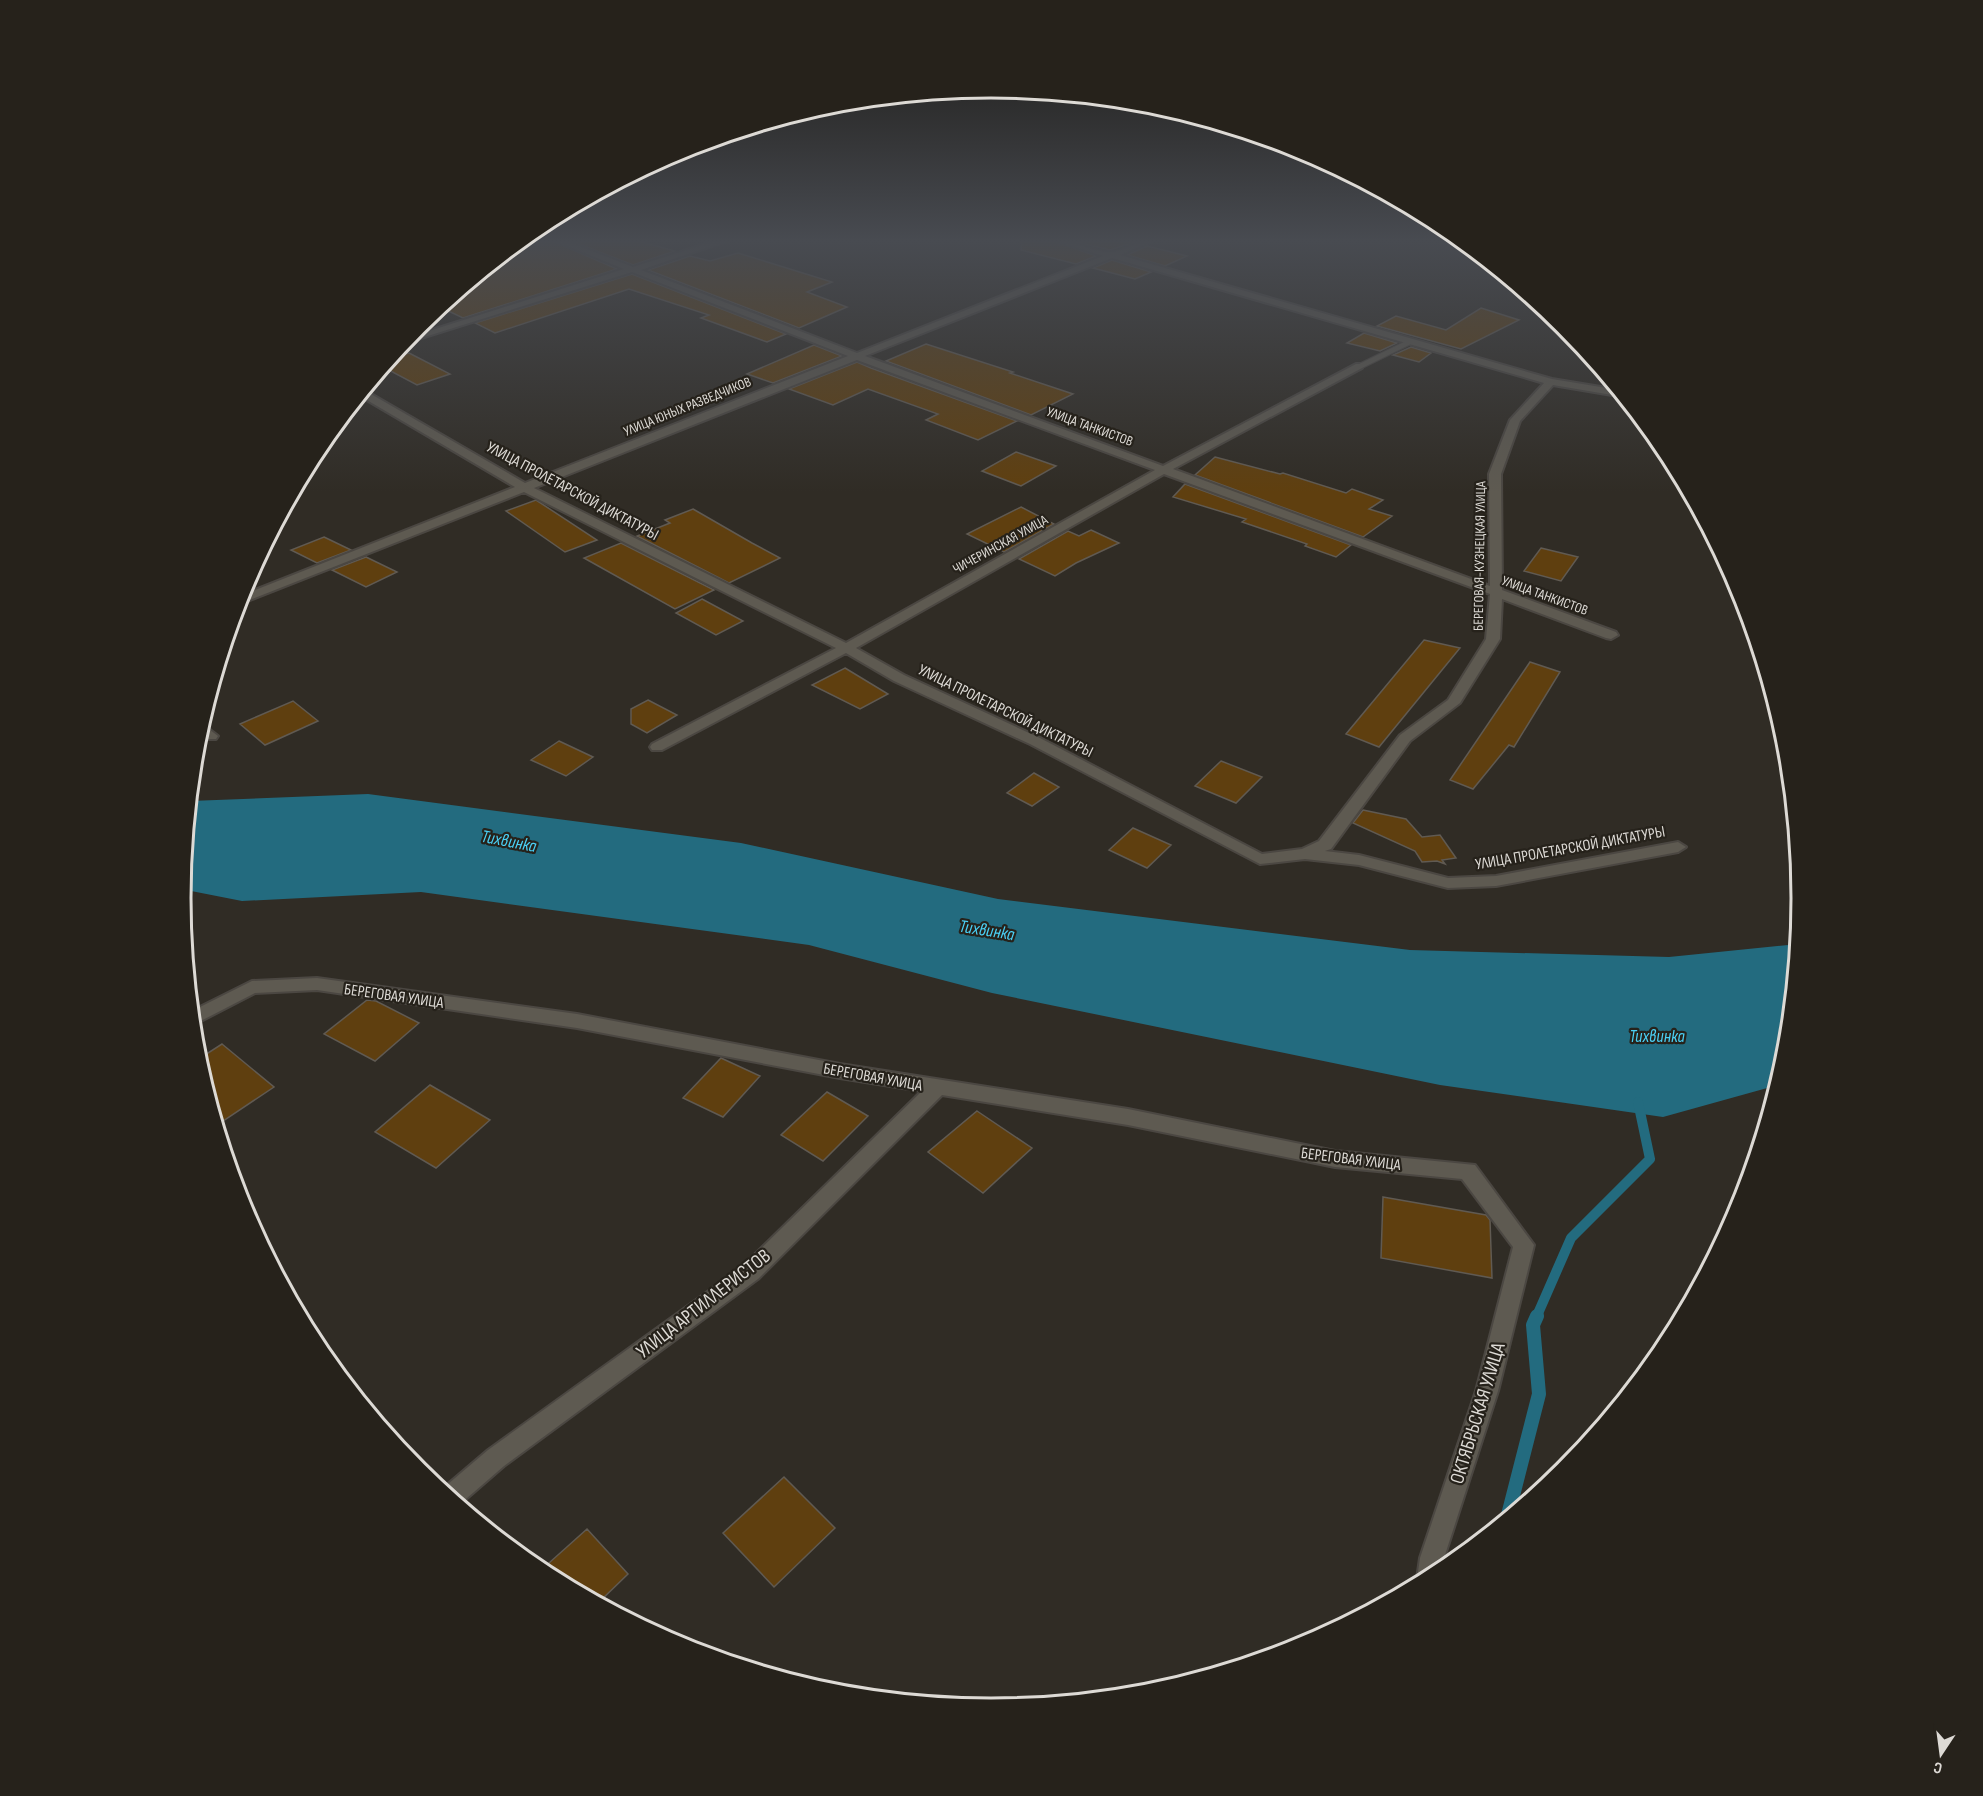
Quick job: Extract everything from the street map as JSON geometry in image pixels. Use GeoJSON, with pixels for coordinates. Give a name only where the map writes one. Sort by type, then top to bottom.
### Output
{"type":"FeatureCollection","features":[{"type":"Feature","properties":{"kind":"street"},"geometry":{"type":"LineString","coordinates":[[421,337],[458,325]]}},
{"type":"Feature","properties":{"kind":"street","name":"УЛИЦА ТАНКИСТОВ"},"geometry":{"type":"LineString","coordinates":[[775,325],[1611,635]]}},
{"type":"Feature","properties":{"kind":"street","name":"УЛИЦА ЮНЫХ РАЗВЕДЧИКОВ"},"geometry":{"type":"LineString","coordinates":[[250,596],[935,325]]}},
{"type":"Feature","properties":{"kind":"street"},"geometry":{"type":"LineString","coordinates":[[1348,325],[1551,382],[1611,392]]}},
{"type":"Feature","properties":{"kind":"street","name":"ЧИЧЕРИНСКАЯ УЛИЦА"},"geometry":{"type":"LineString","coordinates":[[657,747],[846,648],[1163,470],[1359,366]]}},
{"type":"Feature","properties":{"kind":"street","name":"БЕРЕГОВАЯ-КУЗНЕЦКАЯ УЛИЦА"},"geometry":{"type":"LineString","coordinates":[[1305,854],[1325,845],[1405,738],[1453,703],[1493,639],[1496,593],[1495,474],[1515,420],[1551,382]]}},
{"type":"Feature","properties":{"kind":"street","name":"УЛИЦА ПРОЛЕТАРСКОЙ ДИКТАТУРЫ"},"geometry":{"type":"LineString","coordinates":[[368,397],[523,488],[846,648],[900,678],[1035,741],[1260,859],[1305,854],[1359,860],[1448,883],[1496,881],[1678,847]]}},
{"type":"Feature","properties":{"kind":"street","name":"БЕРЕГОВАЯ УЛИЦА"},"geometry":{"type":"LineString","coordinates":[[200,1014],[252,987],[317,984],[577,1021],[840,1071],[1128,1117],[1335,1159],[1468,1171],[1524,1245]]}},
{"type":"Feature","properties":{"kind":"street","name":"УЛИЦА АРТИЛЛЕРИСТОВ"},"geometry":{"type":"LineString","coordinates":[[456,1493],[496,1458],[750,1273],[938,1087]]}},
{"type":"Feature","properties":{"kind":"street","name":"ОКТЯБРЬСКАЯ УЛИЦА"},"geometry":{"type":"LineString","coordinates":[[1431,1567],[1432,1558],[1486,1391],[1524,1245]]}},
{"type":"Feature","properties":{"kind":"lane"},"geometry":{"type":"LineString","coordinates":[[1359,366],[1409,343]]}},
{"type":"Feature","properties":{"kind":"water","name":"Тихвинка"},"geometry":{"type":"Polygon","coordinates":[[[368,794],[741,843],[998,899],[1410,950],[1669,957],[1790,945],[1785,1002],[1769,1087],[1663,1117],[1440,1085],[992,993],[809,945],[421,892],[242,901],[191,891],[197,801],[368,794]]]}},
{"type":"Feature","properties":{"kind":"building"},"geometry":{"type":"Polygon","coordinates":[[[479,325],[520,325],[495,333],[479,325]]]}},
{"type":"Feature","properties":{"kind":"building"},"geometry":{"type":"Polygon","coordinates":[[[720,325],[762,325],[786,334],[767,342],[720,325]]]}},
{"type":"Feature","properties":{"kind":"building"},"geometry":{"type":"Polygon","coordinates":[[[791,325],[806,325],[799,328],[791,325]]]}},
{"type":"Feature","properties":{"kind":"building"},"geometry":{"type":"Polygon","coordinates":[[[1427,325],[1446,330],[1454,325],[1509,325],[1461,349],[1377,326],[1427,325]]]}},
{"type":"Feature","properties":{"kind":"building"},"geometry":{"type":"Polygon","coordinates":[[[1364,333],[1397,343],[1380,351],[1347,343],[1364,333]]]}},
{"type":"Feature","properties":{"kind":"building"},"geometry":{"type":"Polygon","coordinates":[[[926,344],[1073,394],[1031,415],[886,361],[926,344]]]}},
{"type":"Feature","properties":{"kind":"building"},"geometry":{"type":"Polygon","coordinates":[[[814,345],[842,356],[773,383],[747,374],[814,345]]]}},
{"type":"Feature","properties":{"kind":"building"},"geometry":{"type":"Polygon","coordinates":[[[1411,347],[1431,353],[1419,362],[1393,355],[1411,347]]]}},
{"type":"Feature","properties":{"kind":"building"},"geometry":{"type":"Polygon","coordinates":[[[409,353],[450,374],[417,385],[390,370],[404,354],[409,353]]]}},
{"type":"Feature","properties":{"kind":"building"},"geometry":{"type":"Polygon","coordinates":[[[857,362],[1017,421],[978,440],[926,420],[938,414],[868,389],[833,405],[789,389],[857,362]]]}},
{"type":"Feature","properties":{"kind":"building"},"geometry":{"type":"Polygon","coordinates":[[[1016,452],[1056,466],[1021,486],[982,471],[1016,452]]]}},
{"type":"Feature","properties":{"kind":"building"},"geometry":{"type":"Polygon","coordinates":[[[1215,457],[1283,473],[1346,493],[1352,489],[1383,500],[1369,509],[1392,516],[1363,537],[1195,475],[1215,457]]]}},
{"type":"Feature","properties":{"kind":"building"},"geometry":{"type":"Polygon","coordinates":[[[1185,484],[1351,545],[1336,557],[1305,546],[1307,544],[1242,522],[1246,519],[1173,497],[1185,484]]]}},
{"type":"Feature","properties":{"kind":"building"},"geometry":{"type":"Polygon","coordinates":[[[536,500],[597,540],[565,552],[506,511],[536,500]]]}},
{"type":"Feature","properties":{"kind":"building"},"geometry":{"type":"Polygon","coordinates":[[[1021,507],[1054,524],[1004,552],[967,534],[1021,507]]]}},
{"type":"Feature","properties":{"kind":"building"},"geometry":{"type":"Polygon","coordinates":[[[693,509],[780,558],[729,583],[637,536],[670,523],[665,520],[693,509]]]}},
{"type":"Feature","properties":{"kind":"building"},"geometry":{"type":"Polygon","coordinates":[[[1091,530],[1119,543],[1076,563],[1055,576],[1019,559],[1068,531],[1079,536],[1091,530]]]}},
{"type":"Feature","properties":{"kind":"building"},"geometry":{"type":"Polygon","coordinates":[[[324,537],[351,550],[317,563],[291,550],[324,537]]]}},
{"type":"Feature","properties":{"kind":"building"},"geometry":{"type":"Polygon","coordinates":[[[621,543],[714,590],[675,609],[584,558],[621,543]]]}},
{"type":"Feature","properties":{"kind":"building"},"geometry":{"type":"Polygon","coordinates":[[[1541,548],[1578,557],[1561,581],[1524,571],[1541,548]]]}},
{"type":"Feature","properties":{"kind":"building"},"geometry":{"type":"Polygon","coordinates":[[[366,557],[397,572],[366,587],[332,570],[366,557]]]}},
{"type":"Feature","properties":{"kind":"building"},"geometry":{"type":"Polygon","coordinates":[[[702,599],[743,621],[716,635],[676,613],[702,599]]]}},
{"type":"Feature","properties":{"kind":"building"},"geometry":{"type":"Polygon","coordinates":[[[1424,640],[1460,648],[1379,747],[1346,734],[1424,640]]]}},
{"type":"Feature","properties":{"kind":"building"},"geometry":{"type":"Polygon","coordinates":[[[1530,662],[1560,672],[1514,747],[1509,745],[1473,789],[1450,780],[1530,662]]]}},
{"type":"Feature","properties":{"kind":"building"},"geometry":{"type":"Polygon","coordinates":[[[845,668],[888,694],[860,709],[812,685],[845,668]]]}},
{"type":"Feature","properties":{"kind":"building"},"geometry":{"type":"Polygon","coordinates":[[[648,700],[677,715],[647,733],[631,724],[631,709],[648,700]]]}},
{"type":"Feature","properties":{"kind":"building"},"geometry":{"type":"Polygon","coordinates":[[[293,701],[318,721],[265,745],[240,724],[293,701]]]}},
{"type":"Feature","properties":{"kind":"building"},"geometry":{"type":"Polygon","coordinates":[[[559,741],[593,757],[566,776],[531,760],[559,741]]]}},
{"type":"Feature","properties":{"kind":"building"},"geometry":{"type":"Polygon","coordinates":[[[1221,761],[1262,777],[1236,803],[1195,786],[1221,761]]]}},
{"type":"Feature","properties":{"kind":"building"},"geometry":{"type":"Polygon","coordinates":[[[1034,773],[1059,787],[1032,806],[1007,793],[1034,773]]]}},
{"type":"Feature","properties":{"kind":"building"},"geometry":{"type":"Polygon","coordinates":[[[1363,810],[1406,819],[1422,837],[1440,835],[1456,858],[1442,860],[1445,864],[1437,861],[1422,862],[1415,851],[1353,823],[1363,810]]]}},
{"type":"Feature","properties":{"kind":"building"},"geometry":{"type":"Polygon","coordinates":[[[1133,828],[1171,845],[1147,868],[1109,850],[1133,828]]]}},
{"type":"Feature","properties":{"kind":"building"},"geometry":{"type":"Polygon","coordinates":[[[367,1000],[376,1001],[419,1023],[375,1061],[324,1034],[367,1000]]]}},
{"type":"Feature","properties":{"kind":"building"},"geometry":{"type":"Polygon","coordinates":[[[222,1044],[274,1087],[223,1121],[206,1054],[222,1044]]]}},
{"type":"Feature","properties":{"kind":"building"},"geometry":{"type":"Polygon","coordinates":[[[721,1058],[760,1076],[723,1117],[683,1098],[721,1058]]]}},
{"type":"Feature","properties":{"kind":"building"},"geometry":{"type":"Polygon","coordinates":[[[430,1085],[490,1120],[436,1168],[375,1132],[430,1085]]]}},
{"type":"Feature","properties":{"kind":"building"},"geometry":{"type":"Polygon","coordinates":[[[827,1092],[868,1116],[823,1161],[781,1135],[827,1092]]]}},
{"type":"Feature","properties":{"kind":"building"},"geometry":{"type":"Polygon","coordinates":[[[977,1111],[1032,1148],[983,1193],[928,1152],[977,1111]]]}},
{"type":"Feature","properties":{"kind":"building"},"geometry":{"type":"Polygon","coordinates":[[[1383,1197],[1486,1215],[1490,1220],[1492,1278],[1381,1258],[1383,1197]]]}},
{"type":"Feature","properties":{"kind":"building"},"geometry":{"type":"Polygon","coordinates":[[[784,1477],[835,1528],[774,1587],[723,1533],[784,1477]]]}},
{"type":"Feature","properties":{"kind":"building"},"geometry":{"type":"Polygon","coordinates":[[[587,1529],[628,1574],[603,1598],[547,1564],[587,1529]]]}},
{"type":"Feature","properties":{"kind":"waterway"},"geometry":{"type":"LineString","coordinates":[[1536,1318],[1571,1238],[1650,1159],[1638,1102]]}},
{"type":"Feature","properties":{"kind":"waterway"},"geometry":{"type":"LineString","coordinates":[[1510,1507],[1539,1394],[1533,1325],[1537,1316]]}}]}
